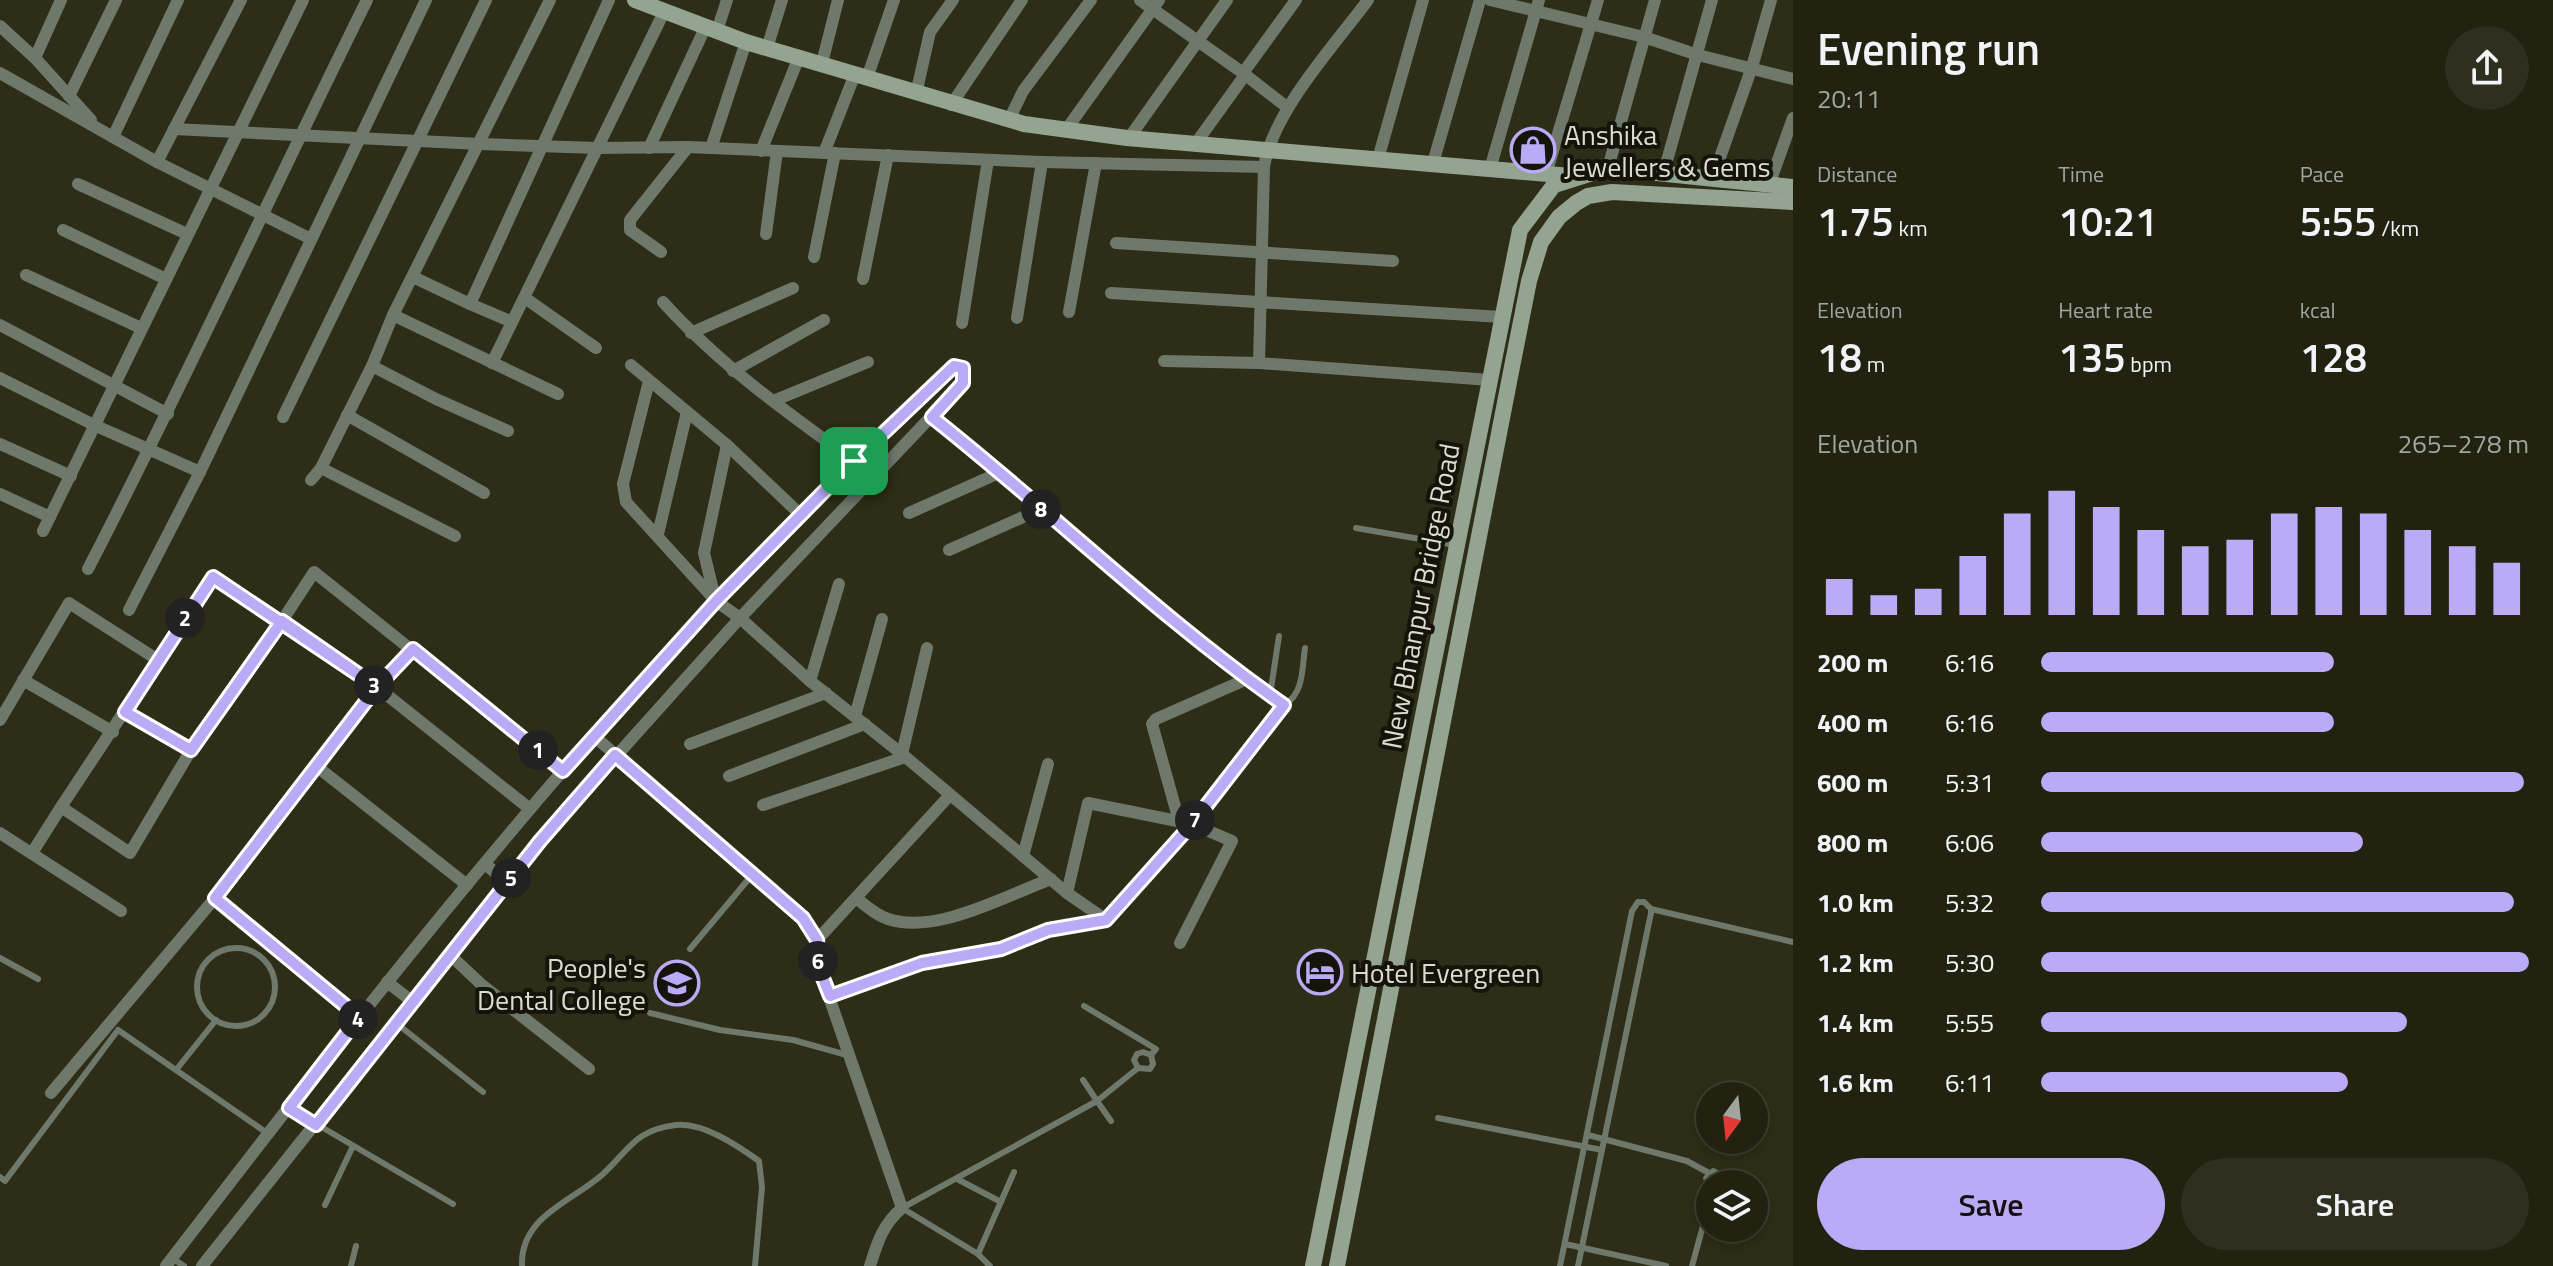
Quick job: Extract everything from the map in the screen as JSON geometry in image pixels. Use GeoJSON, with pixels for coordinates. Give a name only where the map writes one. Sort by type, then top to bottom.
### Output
{"type":"FeatureCollection","features":[{"type":"Feature","properties":{"kind":"street"},"geometry":{"type":"LineString","coordinates":[[35,58],[61,0]]}},
{"type":"Feature","properties":{"kind":"street"},"geometry":{"type":"LineString","coordinates":[[69,96],[116,0]]}},
{"type":"Feature","properties":{"kind":"street"},"geometry":{"type":"LineString","coordinates":[[113,137],[178,0]]}},
{"type":"Feature","properties":{"kind":"street"},"geometry":{"type":"LineString","coordinates":[[157,162],[241,0]]}},
{"type":"Feature","properties":{"kind":"street"},"geometry":{"type":"LineString","coordinates":[[43,531],[303,0]]}},
{"type":"Feature","properties":{"kind":"street"},"geometry":{"type":"LineString","coordinates":[[88,569],[168,414],[260,215],[367,0]]}},
{"type":"Feature","properties":{"kind":"street"},"geometry":{"type":"LineString","coordinates":[[129,610],[200,472],[426,0]]}},
{"type":"Feature","properties":{"kind":"street"},"geometry":{"type":"LineString","coordinates":[[283,417],[486,0]]}},
{"type":"Feature","properties":{"kind":"street"},"geometry":{"type":"LineString","coordinates":[[311,480],[321,468],[372,366],[393,315],[550,0]]}},
{"type":"Feature","properties":{"kind":"street"},"geometry":{"type":"LineString","coordinates":[[470,304],[609,0]]}},
{"type":"Feature","properties":{"kind":"street"},"geometry":{"type":"LineString","coordinates":[[635,0],[669,9],[746,42],[1009,120],[1129,138],[1579,177]]}},
{"type":"Feature","properties":{"kind":"street"},"geometry":{"type":"LineString","coordinates":[[649,148],[727,0]]}},
{"type":"Feature","properties":{"kind":"street"},"geometry":{"type":"LineString","coordinates":[[767,48],[782,0]]}},
{"type":"Feature","properties":{"kind":"street"},"geometry":{"type":"LineString","coordinates":[[822,63],[838,0]]}},
{"type":"Feature","properties":{"kind":"street"},"geometry":{"type":"LineString","coordinates":[[814,257],[830,153],[894,0]]}},
{"type":"Feature","properties":{"kind":"street"},"geometry":{"type":"LineString","coordinates":[[916,94],[930,32],[953,0]]}},
{"type":"Feature","properties":{"kind":"street"},"geometry":{"type":"LineString","coordinates":[[951,105],[1022,0]]}},
{"type":"Feature","properties":{"kind":"street"},"geometry":{"type":"LineString","coordinates":[[1009,120],[1023,91],[1091,0]]}},
{"type":"Feature","properties":{"kind":"street"},"geometry":{"type":"LineString","coordinates":[[1140,0],[1156,5],[1197,41],[1288,108]]}},
{"type":"Feature","properties":{"kind":"street"},"geometry":{"type":"LineString","coordinates":[[1129,138],[1227,0]]}},
{"type":"Feature","properties":{"kind":"street"},"geometry":{"type":"LineString","coordinates":[[1196,143],[1296,0]]}},
{"type":"Feature","properties":{"kind":"street"},"geometry":{"type":"LineString","coordinates":[[1259,363],[1267,149],[1288,108],[1368,0]]}},
{"type":"Feature","properties":{"kind":"street"},"geometry":{"type":"LineString","coordinates":[[1378,159],[1423,0]]}},
{"type":"Feature","properties":{"kind":"street"},"geometry":{"type":"LineString","coordinates":[[1433,163],[1480,0]]}},
{"type":"Feature","properties":{"kind":"street"},"geometry":{"type":"LineString","coordinates":[[1490,0],[1537,6],[1698,55],[1793,79]]}},
{"type":"Feature","properties":{"kind":"street"},"geometry":{"type":"LineString","coordinates":[[1546,174],[1598,0]]}},
{"type":"Feature","properties":{"kind":"street"},"geometry":{"type":"LineString","coordinates":[[1608,168],[1655,0]]}},
{"type":"Feature","properties":{"kind":"street"},"geometry":{"type":"LineString","coordinates":[[1663,175],[1712,0]]}},
{"type":"Feature","properties":{"kind":"street"},"geometry":{"type":"LineString","coordinates":[[1712,180],[1752,67],[1771,0]]}},
{"type":"Feature","properties":{"kind":"street"},"geometry":{"type":"LineString","coordinates":[[1066,130],[1156,5]]}},
{"type":"Feature","properties":{"kind":"street"},"geometry":{"type":"LineString","coordinates":[[1490,169],[1537,6]]}},
{"type":"Feature","properties":{"kind":"street"},"geometry":{"type":"LineString","coordinates":[[492,363],[669,9]]}},
{"type":"Feature","properties":{"kind":"street"},"geometry":{"type":"LineString","coordinates":[[0,26],[35,58],[96,126]]}},
{"type":"Feature","properties":{"kind":"street"},"geometry":{"type":"LineString","coordinates":[[711,148],[746,42]]}},
{"type":"Feature","properties":{"kind":"street"},"geometry":{"type":"LineString","coordinates":[[761,151],[799,57]]}},
{"type":"Feature","properties":{"kind":"street"},"geometry":{"type":"LineString","coordinates":[[0,73],[157,162],[311,239]]}},
{"type":"Feature","properties":{"kind":"street"},"geometry":{"type":"LineString","coordinates":[[1769,185],[1793,118]]}},
{"type":"Feature","properties":{"kind":"street"},"geometry":{"type":"LineString","coordinates":[[174,129],[418,142],[597,148],[688,147],[1042,162],[1264,167]]}},
{"type":"Feature","properties":{"kind":"street"},"geometry":{"type":"LineString","coordinates":[[661,252],[630,230],[630,220],[688,147]]}},
{"type":"Feature","properties":{"kind":"street"},"geometry":{"type":"LineString","coordinates":[[766,234],[777,151]]}},
{"type":"Feature","properties":{"kind":"street"},"geometry":{"type":"LineString","coordinates":[[863,279],[888,155]]}},
{"type":"Feature","properties":{"kind":"street"},"geometry":{"type":"LineString","coordinates":[[962,323],[988,160]]}},
{"type":"Feature","properties":{"kind":"street"},"geometry":{"type":"LineString","coordinates":[[1017,318],[1042,162]]}},
{"type":"Feature","properties":{"kind":"street"},"geometry":{"type":"LineString","coordinates":[[1069,312],[1096,163]]}},
{"type":"Feature","properties":{"kind":"street","name":"New Bhanpur Bridge Road"},"geometry":{"type":"LineString","coordinates":[[1313,1266],[1520,230],[1554,185],[1608,168],[1793,187]]}},
{"type":"Feature","properties":{"kind":"street"},"geometry":{"type":"LineString","coordinates":[[78,184],[187,234]]}},
{"type":"Feature","properties":{"kind":"street","name":"New Bhanpur Bridge Road"},"geometry":{"type":"LineString","coordinates":[[1337,1266],[1529,281],[1541,242],[1559,217],[1588,196],[1612,192],[1793,202]]}},
{"type":"Feature","properties":{"kind":"street"},"geometry":{"type":"LineString","coordinates":[[63,230],[166,279]]}},
{"type":"Feature","properties":{"kind":"street"},"geometry":{"type":"LineString","coordinates":[[1116,243],[1393,261]]}},
{"type":"Feature","properties":{"kind":"street"},"geometry":{"type":"LineString","coordinates":[[26,275],[141,328]]}},
{"type":"Feature","properties":{"kind":"street"},"geometry":{"type":"LineString","coordinates":[[413,277],[512,322]]}},
{"type":"Feature","properties":{"kind":"street"},"geometry":{"type":"LineString","coordinates":[[691,333],[793,288]]}},
{"type":"Feature","properties":{"kind":"street"},"geometry":{"type":"LineString","coordinates":[[1111,293],[1502,317]]}},
{"type":"Feature","properties":{"kind":"street"},"geometry":{"type":"LineString","coordinates":[[525,298],[596,348]]}},
{"type":"Feature","properties":{"kind":"street"},"geometry":{"type":"LineString","coordinates":[[663,302],[691,333],[733,371],[854,461]]}},
{"type":"Feature","properties":{"kind":"street"},"geometry":{"type":"LineString","coordinates":[[393,315],[558,394]]}},
{"type":"Feature","properties":{"kind":"street"},"geometry":{"type":"LineString","coordinates":[[733,371],[824,320]]}},
{"type":"Feature","properties":{"kind":"street"},"geometry":{"type":"LineString","coordinates":[[0,325],[168,414]]}},
{"type":"Feature","properties":{"kind":"street"},"geometry":{"type":"LineString","coordinates":[[1164,361],[1259,363],[1490,380]]}},
{"type":"Feature","properties":{"kind":"street"},"geometry":{"type":"LineString","coordinates":[[773,401],[868,362]]}},
{"type":"Feature","properties":{"kind":"street"},"geometry":{"type":"LineString","coordinates":[[631,365],[727,445],[801,515]]}},
{"type":"Feature","properties":{"kind":"street"},"geometry":{"type":"LineString","coordinates":[[372,366],[508,431]]}},
{"type":"Feature","properties":{"kind":"street"},"geometry":{"type":"LineString","coordinates":[[169,1262],[387,982],[594,736],[716,601],[854,461],[954,366],[963,368],[963,383],[740,618],[615,755],[507,882],[202,1266]]}},
{"type":"Feature","properties":{"kind":"street"},"geometry":{"type":"LineString","coordinates":[[0,378],[94,425],[200,472]]}},
{"type":"Feature","properties":{"kind":"street"},"geometry":{"type":"LineString","coordinates":[[649,381],[623,484],[626,502],[716,601],[1067,893],[1106,920]]}},
{"type":"Feature","properties":{"kind":"street"},"geometry":{"type":"LineString","coordinates":[[658,534],[687,412]]}},
{"type":"Feature","properties":{"kind":"street"},"geometry":{"type":"LineString","coordinates":[[347,415],[484,493]]}},
{"type":"Feature","properties":{"kind":"street"},"geometry":{"type":"LineString","coordinates":[[830,996],[922,963],[1001,949],[1048,930],[1106,920],[1284,705],[1247,679],[932,417]]}},
{"type":"Feature","properties":{"kind":"street"},"geometry":{"type":"LineString","coordinates":[[0,444],[71,476]]}},
{"type":"Feature","properties":{"kind":"street"},"geometry":{"type":"LineString","coordinates":[[716,601],[704,553],[727,445]]}},
{"type":"Feature","properties":{"kind":"street"},"geometry":{"type":"LineString","coordinates":[[321,468],[455,536]]}},
{"type":"Feature","properties":{"kind":"street"},"geometry":{"type":"LineString","coordinates":[[909,513],[1001,472]]}},
{"type":"Feature","properties":{"kind":"street"},"geometry":{"type":"LineString","coordinates":[[0,494],[50,517]]}},
{"type":"Feature","properties":{"kind":"street"},"geometry":{"type":"LineString","coordinates":[[949,550],[1041,509]]}},
{"type":"Feature","properties":{"kind":"street"},"geometry":{"type":"LineString","coordinates":[[61,807],[130,853],[191,750],[314,572],[563,771]]}},
{"type":"Feature","properties":{"kind":"street"},"geometry":{"type":"LineString","coordinates":[[32,853],[213,577],[377,687],[530,809]]}},
{"type":"Feature","properties":{"kind":"street"},"geometry":{"type":"LineString","coordinates":[[810,681],[839,584]]}},
{"type":"Feature","properties":{"kind":"street"},"geometry":{"type":"LineString","coordinates":[[0,720],[69,603],[158,660]]}},
{"type":"Feature","properties":{"kind":"street"},"geometry":{"type":"LineString","coordinates":[[860,720],[882,619]]}},
{"type":"Feature","properties":{"kind":"street"},"geometry":{"type":"LineString","coordinates":[[904,755],[927,648]]}},
{"type":"Feature","properties":{"kind":"street"},"geometry":{"type":"LineString","coordinates":[[51,1093],[215,898],[377,687],[413,649]]}},
{"type":"Feature","properties":{"kind":"street"},"geometry":{"type":"LineString","coordinates":[[1186,822],[1152,724],[1156,719],[1247,679]]}},
{"type":"Feature","properties":{"kind":"street"},"geometry":{"type":"LineString","coordinates":[[23,680],[113,732]]}},
{"type":"Feature","properties":{"kind":"street"},"geometry":{"type":"LineString","coordinates":[[690,744],[826,693]]}},
{"type":"Feature","properties":{"kind":"street"},"geometry":{"type":"LineString","coordinates":[[125,712],[191,750]]}},
{"type":"Feature","properties":{"kind":"street"},"geometry":{"type":"LineString","coordinates":[[729,776],[860,720]]}},
{"type":"Feature","properties":{"kind":"street"},"geometry":{"type":"LineString","coordinates":[[594,736],[803,918],[817,940],[819,968],[902,1208],[890,1218],[880,1236],[870,1266]]}},
{"type":"Feature","properties":{"kind":"street"},"geometry":{"type":"LineString","coordinates":[[763,805],[904,755]]}},
{"type":"Feature","properties":{"kind":"street"},"geometry":{"type":"LineString","coordinates":[[1023,856],[1048,764]]}},
{"type":"Feature","properties":{"kind":"street"},"geometry":{"type":"LineString","coordinates":[[315,765],[467,885]]}},
{"type":"Feature","properties":{"kind":"street"},"geometry":{"type":"LineString","coordinates":[[817,940],[950,795]]}},
{"type":"Feature","properties":{"kind":"street"},"geometry":{"type":"LineString","coordinates":[[1067,893],[1088,803],[1186,822],[1232,841],[1180,943]]}},
{"type":"Feature","properties":{"kind":"street"},"geometry":{"type":"LineString","coordinates":[[0,833],[121,911]]}},
{"type":"Feature","properties":{"kind":"street"},"geometry":{"type":"LineString","coordinates":[[485,864],[507,882]]}},
{"type":"Feature","properties":{"kind":"street"},"geometry":{"type":"LineString","coordinates":[[856,898],[888,919],[921,923],[960,915],[1051,879]]}},
{"type":"Feature","properties":{"kind":"street"},"geometry":{"type":"LineString","coordinates":[[449,954],[482,985],[589,1069]]}},
{"type":"Feature","properties":{"kind":"street"},"geometry":{"type":"LineString","coordinates":[[387,982],[413,1002]]}},
{"type":"Feature","properties":{"kind":"lane"},"geometry":{"type":"LineString","coordinates":[[1356,528],[1457,545]]}},
{"type":"Feature","properties":{"kind":"lane"},"geometry":{"type":"LineString","coordinates":[[1270,695],[1279,636]]}},
{"type":"Feature","properties":{"kind":"lane"},"geometry":{"type":"LineString","coordinates":[[1284,705],[1292,701],[1299,690],[1305,648]]}},
{"type":"Feature","properties":{"kind":"lane"},"geometry":{"type":"LineString","coordinates":[[690,949],[753,874]]}},
{"type":"Feature","properties":{"kind":"lane"},"geometry":{"type":"LineString","coordinates":[[215,898],[359,1017]]}},
{"type":"Feature","properties":{"kind":"lane"},"geometry":{"type":"LineString","coordinates":[[1560,1266],[1632,911],[1638,902],[1644,902],[1651,909],[1793,942]]}},
{"type":"Feature","properties":{"kind":"lane"},"geometry":{"type":"LineString","coordinates":[[1578,1266],[1651,909]]}},
{"type":"Feature","properties":{"kind":"lane"},"geometry":{"type":"LineString","coordinates":[[225,949],[250,950],[261,956],[274,977],[275,989],[266,1012],[244,1025],[230,1025],[216,1020],[200,1002],[197,989],[204,964],[225,949]]}},
{"type":"Feature","properties":{"kind":"lane"},"geometry":{"type":"LineString","coordinates":[[0,958],[38,979]]}},
{"type":"Feature","properties":{"kind":"lane"},"geometry":{"type":"LineString","coordinates":[[1084,1006],[1155,1048],[1151,1055]]}},
{"type":"Feature","properties":{"kind":"lane"},"geometry":{"type":"LineString","coordinates":[[650,1013],[720,1030],[793,1040],[851,1057]]}},
{"type":"Feature","properties":{"kind":"lane"},"geometry":{"type":"LineString","coordinates":[[176,1070],[216,1020]]}},
{"type":"Feature","properties":{"kind":"lane"},"geometry":{"type":"LineString","coordinates":[[396,1023],[483,1092]]}},
{"type":"Feature","properties":{"kind":"lane"},"geometry":{"type":"LineString","coordinates":[[0,1177],[5,1181],[118,1030],[269,1134]]}},
{"type":"Feature","properties":{"kind":"lane"},"geometry":{"type":"LineString","coordinates":[[1146,1052],[1151,1055],[1154,1061],[1152,1067],[1144,1071],[1138,1068],[1134,1060],[1137,1054],[1146,1052]]}},
{"type":"Feature","properties":{"kind":"lane"},"geometry":{"type":"LineString","coordinates":[[902,1208],[1097,1101],[1138,1068]]}},
{"type":"Feature","properties":{"kind":"lane"},"geometry":{"type":"LineString","coordinates":[[1083,1080],[1111,1121]]}},
{"type":"Feature","properties":{"kind":"lane"},"geometry":{"type":"LineString","coordinates":[[289,1108],[453,1204]]}},
{"type":"Feature","properties":{"kind":"lane"},"geometry":{"type":"LineString","coordinates":[[1438,1118],[1602,1150]]}},
{"type":"Feature","properties":{"kind":"lane"},"geometry":{"type":"LineString","coordinates":[[522,1266],[521,1255],[529,1233],[552,1209],[602,1175],[647,1131],[680,1124],[717,1134],[759,1161],[762,1187],[755,1266]]}},
{"type":"Feature","properties":{"kind":"lane"},"geometry":{"type":"LineString","coordinates":[[1588,1135],[1687,1161],[1704,1170]]}},
{"type":"Feature","properties":{"kind":"lane"},"geometry":{"type":"LineString","coordinates":[[325,1205],[353,1146]]}},
{"type":"Feature","properties":{"kind":"lane"},"geometry":{"type":"LineString","coordinates":[[978,1254],[1014,1172]]}},
{"type":"Feature","properties":{"kind":"lane"},"geometry":{"type":"LineString","coordinates":[[957,1179],[1001,1202]]}},
{"type":"Feature","properties":{"kind":"lane"},"geometry":{"type":"LineString","coordinates":[[902,1208],[978,1254],[990,1266]]}},
{"type":"Feature","properties":{"kind":"lane"},"geometry":{"type":"LineString","coordinates":[[1692,1266],[1699,1242]]}},
{"type":"Feature","properties":{"kind":"lane"},"geometry":{"type":"LineString","coordinates":[[1565,1244],[1666,1266]]}},
{"type":"Feature","properties":{"kind":"lane"},"geometry":{"type":"LineString","coordinates":[[351,1266],[356,1246]]}},
{"type":"Feature","properties":{"kind":"lane"},"geometry":{"type":"LineString","coordinates":[[169,1262],[184,1266]]}},
{"type":"Feature","properties":{"kind":"place","name":"Anshika Jewellers & Gems"},"geometry":{"type":"Point","coordinates":[1533,150]}},
{"type":"Feature","properties":{"kind":"place","name":"Hotel Evergreen"},"geometry":{"type":"Point","coordinates":[1320,972]}},
{"type":"Feature","properties":{"kind":"place","name":"People's Dental College"},"geometry":{"type":"Point","coordinates":[677,983]}},
{"type":"Feature","properties":{"kind":"route"},"geometry":{"type":"LineString","coordinates":[[854,461],[716,601],[563,771],[413,649],[377,687],[282,621],[213,577],[125,712],[191,750],[282,621],[377,687],[215,898],[359,1017],[289,1108],[316,1125],[540,841],[615,755],[803,918],[817,940],[819,968],[830,996],[922,963],[1001,949],[1048,930],[1106,920],[1192,824],[1284,705],[1247,679],[932,417],[963,383],[963,368],[954,366],[854,461]]}}]}
